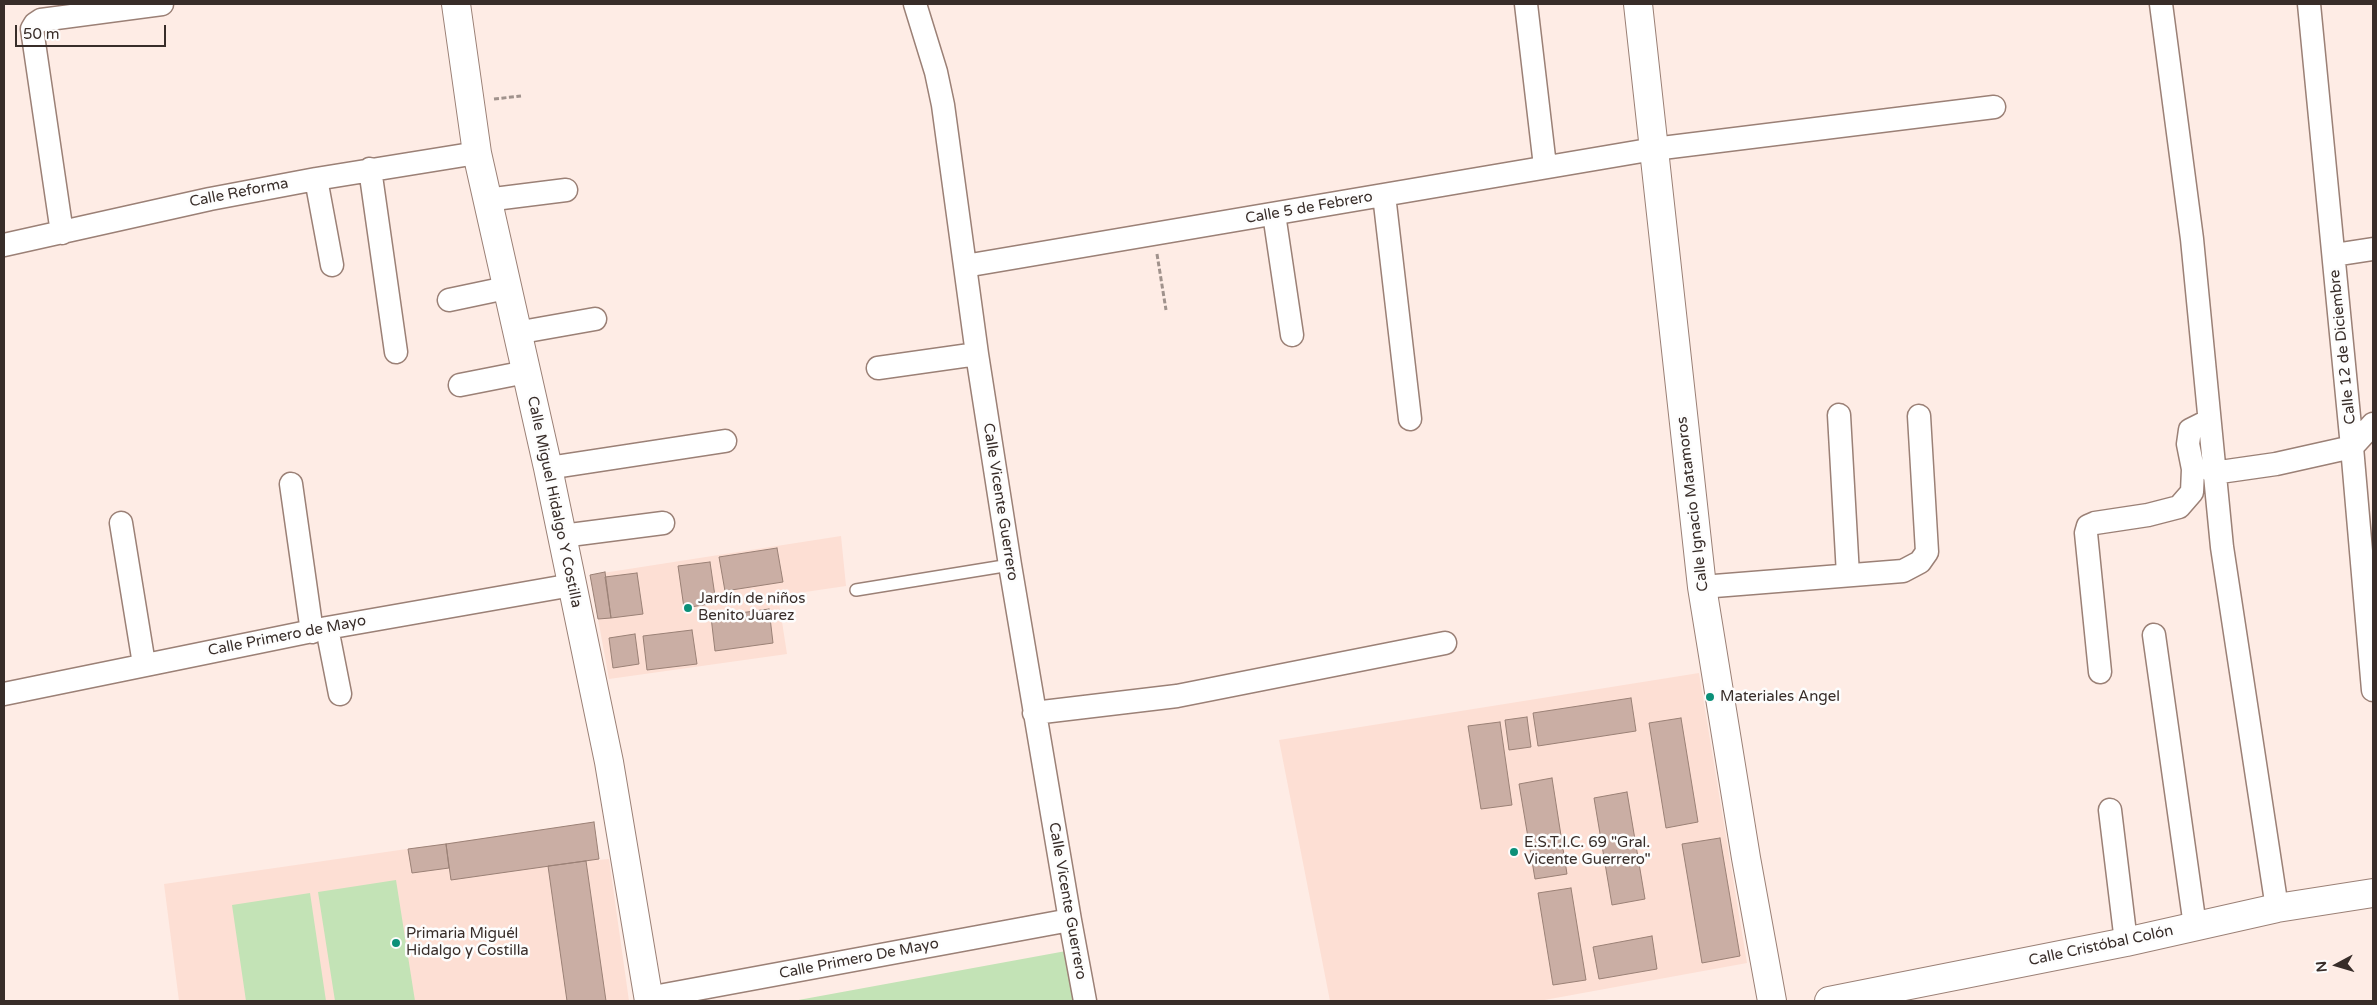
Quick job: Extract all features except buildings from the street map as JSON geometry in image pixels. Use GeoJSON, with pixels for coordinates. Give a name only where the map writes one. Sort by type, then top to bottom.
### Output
{"type":"FeatureCollection","features":[{"type":"Feature","properties":{"kind":"main road","name":"Calle Miguel Hidalgo Y Costilla"},"geometry":{"type":"LineString","coordinates":[[456,4],[476,153],[548,468],[610,762],[649,1000]]}},
{"type":"Feature","properties":{"kind":"main road","name":"Calle Ignacio Matamoros"},"geometry":{"type":"LineString","coordinates":[[1638,4],[1702,587],[1746,858],[1772,1001]]}},
{"type":"Feature","properties":{"kind":"main road","name":"Calle Cristóbal Colón"},"geometry":{"type":"LineString","coordinates":[[1829,1001],[2126,942],[2277,908],[2373,894]]}},
{"type":"Feature","properties":{"kind":"street"},"geometry":{"type":"LineString","coordinates":[[62,233],[32,30],[40,20],[162,4]]}},
{"type":"Feature","properties":{"kind":"street","name":"Calle Vicente Guerrero"},"geometry":{"type":"LineString","coordinates":[[915,4],[936,72],[943,105],[977,354],[1010,565],[1085,1001]]}},
{"type":"Feature","properties":{"kind":"street"},"geometry":{"type":"LineString","coordinates":[[1526,4],[1545,166]]}},
{"type":"Feature","properties":{"kind":"street"},"geometry":{"type":"LineString","coordinates":[[2161,4],[2192,239],[2208,421],[2222,547],[2277,908]]}},
{"type":"Feature","properties":{"kind":"street","name":"Calle 12 de Diciembre"},"geometry":{"type":"LineString","coordinates":[[2309,4],[2352,446],[2373,690]]}},
{"type":"Feature","properties":{"kind":"street","name":"Calle 5 de Febrero"},"geometry":{"type":"LineString","coordinates":[[965,266],[1654,149],[1994,107]]}},
{"type":"Feature","properties":{"kind":"street","name":"Calle Reforma"},"geometry":{"type":"LineString","coordinates":[[4,245],[175,206],[316,179],[476,153]]}},
{"type":"Feature","properties":{"kind":"street"},"geometry":{"type":"LineString","coordinates":[[370,170],[396,352]]}},
{"type":"Feature","properties":{"kind":"street"},"geometry":{"type":"LineString","coordinates":[[316,179],[332,265]]}},
{"type":"Feature","properties":{"kind":"street"},"geometry":{"type":"LineString","coordinates":[[486,200],[566,190]]}},
{"type":"Feature","properties":{"kind":"street"},"geometry":{"type":"LineString","coordinates":[[1384,195],[1410,418]]}},
{"type":"Feature","properties":{"kind":"street"},"geometry":{"type":"LineString","coordinates":[[1274,214],[1292,336]]}},
{"type":"Feature","properties":{"kind":"street"},"geometry":{"type":"LineString","coordinates":[[2334,255],[2373,249]]}},
{"type":"Feature","properties":{"kind":"street"},"geometry":{"type":"LineString","coordinates":[[449,300],[506,288]]}},
{"type":"Feature","properties":{"kind":"street"},"geometry":{"type":"LineString","coordinates":[[516,334],[596,319]]}},
{"type":"Feature","properties":{"kind":"street"},"geometry":{"type":"LineString","coordinates":[[878,368],[977,354]]}},
{"type":"Feature","properties":{"kind":"street"},"geometry":{"type":"LineString","coordinates":[[460,385],[526,372]]}},
{"type":"Feature","properties":{"kind":"street"},"geometry":{"type":"LineString","coordinates":[[1838,415],[1848,575]]}},
{"type":"Feature","properties":{"kind":"street"},"geometry":{"type":"LineString","coordinates":[[1702,587],[1903,571],[1920,562],[1927,552],[1919,416]]}},
{"type":"Feature","properties":{"kind":"street"},"geometry":{"type":"LineString","coordinates":[[2100,672],[2086,533],[2088,526],[2095,523],[2148,515],[2179,507],[2192,492],[2193,469],[2188,444],[2190,430],[2208,421]]}},
{"type":"Feature","properties":{"kind":"street"},"geometry":{"type":"LineString","coordinates":[[2214,473],[2276,464],[2352,446],[2373,424]]}},
{"type":"Feature","properties":{"kind":"street"},"geometry":{"type":"LineString","coordinates":[[548,468],[725,441]]}},
{"type":"Feature","properties":{"kind":"street"},"geometry":{"type":"LineString","coordinates":[[291,484],[320,630],[340,694]]}},
{"type":"Feature","properties":{"kind":"street"},"geometry":{"type":"LineString","coordinates":[[121,523],[144,664]]}},
{"type":"Feature","properties":{"kind":"street"},"geometry":{"type":"LineString","coordinates":[[562,536],[663,523]]}},
{"type":"Feature","properties":{"kind":"street","name":"Calle Primero de Mayo"},"geometry":{"type":"LineString","coordinates":[[4,694],[144,664],[320,630],[572,586]]}},
{"type":"Feature","properties":{"kind":"street"},"geometry":{"type":"LineString","coordinates":[[2154,635],[2195,926]]}},
{"type":"Feature","properties":{"kind":"street"},"geometry":{"type":"LineString","coordinates":[[1034,713],[1177,696],[1445,643]]}},
{"type":"Feature","properties":{"kind":"street"},"geometry":{"type":"LineString","coordinates":[[2110,810],[2126,942]]}},
{"type":"Feature","properties":{"kind":"street","name":"Calle Primero De Mayo"},"geometry":{"type":"LineString","coordinates":[[649,1000],[1070,920]]}},
{"type":"Feature","properties":{"kind":"lane"},"geometry":{"type":"LineString","coordinates":[[856,590],[1010,565]]}},
{"type":"Feature","properties":{"kind":"path"},"geometry":{"type":"LineString","coordinates":[[1154,235],[1166,310]]}},
{"type":"Feature","properties":{"kind":"shaded area","name":"Jardín de niños Benito Juarez"},"geometry":{"type":"Polygon","coordinates":[[[841,536],[846,586],[778,596],[787,654],[609,679],[590,575],[841,536]]]}},
{"type":"Feature","properties":{"kind":"shaded area","name":"E.S.T.I.C. 69 \"Gral. Vicente Guerrero\""},"geometry":{"type":"Polygon","coordinates":[[[1699,673],[1747,963],[1539,1001],[1330,1001],[1279,740],[1699,673]]]}},
{"type":"Feature","properties":{"kind":"shaded area","name":"Primaria Miguél Hidalgo y Costilla"},"geometry":{"type":"Polygon","coordinates":[[[594,822],[599,860],[609,859],[629,1001],[179,1001],[164,884],[594,822]]]}},
{"type":"Feature","properties":{"kind":"green space"},"geometry":{"type":"Polygon","coordinates":[[[396,880],[415,1001],[335,1001],[318,892],[396,880]]]}},
{"type":"Feature","properties":{"kind":"green space"},"geometry":{"type":"Polygon","coordinates":[[[310,893],[326,1001],[246,1001],[232,905],[310,893]]]}},
{"type":"Feature","properties":{"kind":"green space"},"geometry":{"type":"Polygon","coordinates":[[[1066,951],[1075,1001],[793,1001],[1066,951]]]}},
{"type":"Feature","properties":{"kind":"place","name":"Jardín de niños Benito Juarez"},"geometry":{"type":"Point","coordinates":[688,608]}},
{"type":"Feature","properties":{"kind":"place","name":"Materiales Angel"},"geometry":{"type":"Point","coordinates":[1710,697]}},
{"type":"Feature","properties":{"kind":"place","name":"E.S.T.I.C. 69 \"Gral. Vicente Guerrero\""},"geometry":{"type":"Point","coordinates":[1514,852]}},
{"type":"Feature","properties":{"kind":"place","name":"Primaria Miguél Hidalgo y Costilla"},"geometry":{"type":"Point","coordinates":[396,943]}}]}
